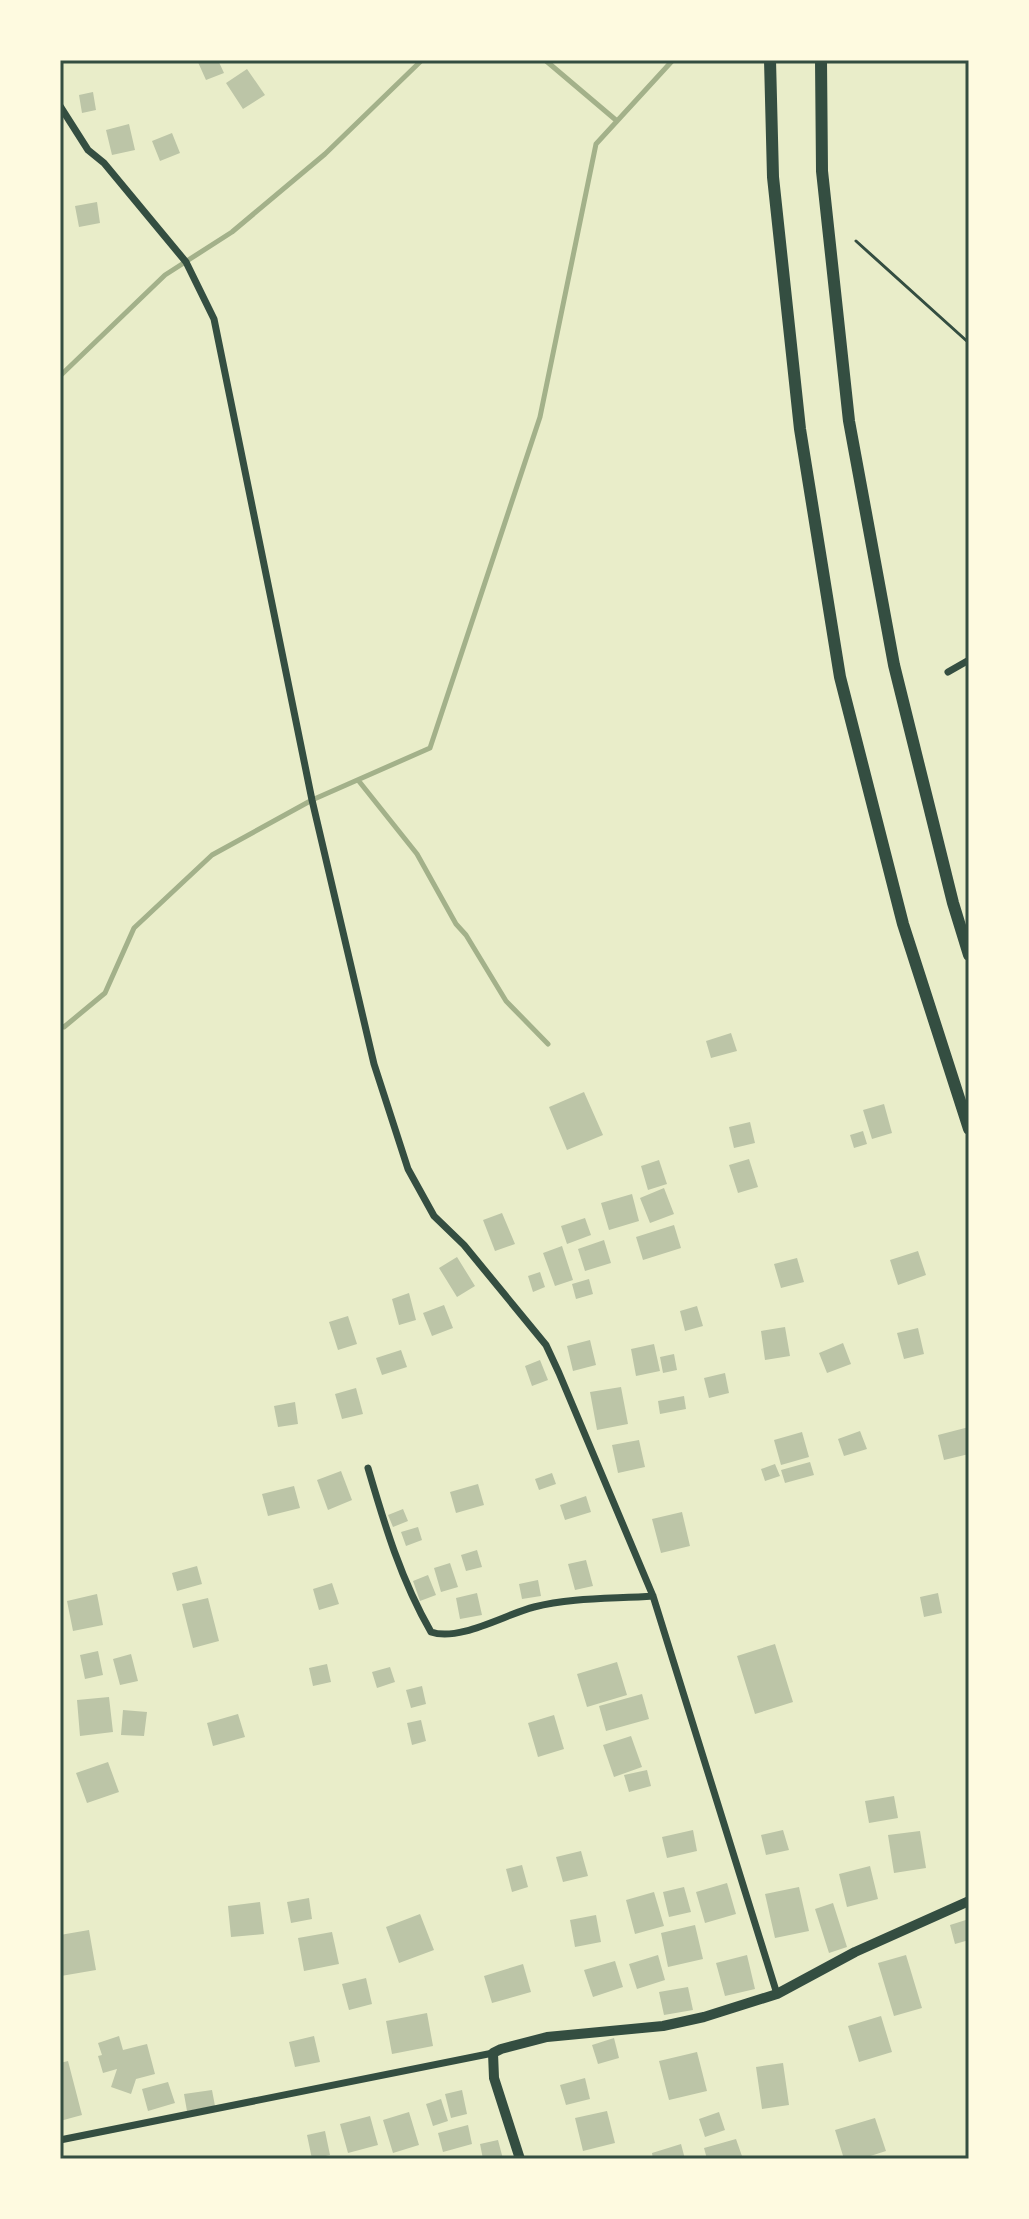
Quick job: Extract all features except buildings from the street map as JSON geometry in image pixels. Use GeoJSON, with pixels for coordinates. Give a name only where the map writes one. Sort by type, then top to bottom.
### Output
{"type":"FeatureCollection","features":[{"type":"Feature","properties":{"kind":"highway"},"geometry":{"type":"LineString","coordinates":[[770,60],[773,177],[800,429],[840,677],[903,924],[969,1129]]}},
{"type":"Feature","properties":{"kind":"highway"},"geometry":{"type":"LineString","coordinates":[[821,60],[822,171],[849,421],[894,665],[953,903],[969,955]]}},
{"type":"Feature","properties":{"kind":"main road"},"geometry":{"type":"LineString","coordinates":[[520,2159],[494,2078],[493,2053],[547,2037],[663,2026],[704,2017],[777,1994],[855,1952],[969,1901]]}},
{"type":"Feature","properties":{"kind":"street"},"geometry":{"type":"LineString","coordinates":[[60,106],[88,150],[104,163],[186,262],[214,319],[312,800],[374,1064],[408,1169],[434,1216],[464,1245],[546,1345],[653,1596],[777,1994]]}},
{"type":"Feature","properties":{"kind":"street"},"geometry":{"type":"LineString","coordinates":[[948,672],[969,660]]}},
{"type":"Feature","properties":{"kind":"street"},"geometry":{"type":"LineString","coordinates":[[368,1468],[393,1555],[413,1601],[431,1632],[444,1635],[463,1631],[536,1606],[653,1596]]}},
{"type":"Feature","properties":{"kind":"street"},"geometry":{"type":"LineString","coordinates":[[60,2140],[493,2053]]}},
{"type":"Feature","properties":{"kind":"path"},"geometry":{"type":"LineString","coordinates":[[856,241],[969,343]]}},
{"type":"Feature","properties":{"kind":"waterway"},"geometry":{"type":"LineString","coordinates":[[60,376],[165,275],[232,232],[325,154],[422,60]]}},
{"type":"Feature","properties":{"kind":"waterway"},"geometry":{"type":"LineString","coordinates":[[545,60],[617,121]]}},
{"type":"Feature","properties":{"kind":"waterway"},"geometry":{"type":"LineString","coordinates":[[60,1025],[64,1027],[105,993],[134,928],[212,855],[312,800],[430,748],[540,417],[596,144],[673,60]]}},
{"type":"Feature","properties":{"kind":"waterway"},"geometry":{"type":"LineString","coordinates":[[358,780],[417,854],[456,924],[506,1001],[548,1044]]}}]}
